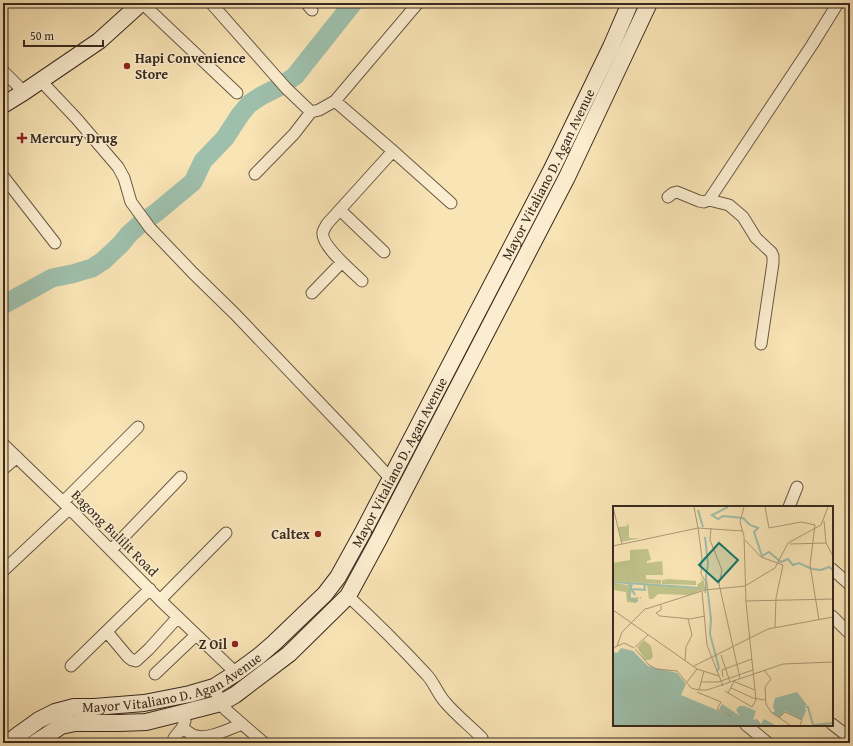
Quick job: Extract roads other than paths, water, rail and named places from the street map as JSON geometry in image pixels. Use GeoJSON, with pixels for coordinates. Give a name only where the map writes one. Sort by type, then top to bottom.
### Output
{"type":"FeatureCollection","features":[{"type":"Feature","properties":{"kind":"main road"},"geometry":{"type":"LineString","coordinates":[[3,105],[99,40],[142,3]]}},
{"type":"Feature","properties":{"kind":"main road","name":"Mayor Vitaliano D. Agan Avenue"},"geometry":{"type":"LineString","coordinates":[[8,743],[39,720],[55,712],[74,707],[144,703],[190,694],[224,680],[259,656],[274,643],[320,598],[338,577],[391,479],[552,169],[611,47],[630,3]]}},
{"type":"Feature","properties":{"kind":"main road","name":"Mayor Vitaliano D. Agan Avenue"},"geometry":{"type":"LineString","coordinates":[[35,743],[61,726],[75,723],[119,723],[184,720],[228,699],[290,654],[348,596],[567,177],[649,3]]}},
{"type":"Feature","properties":{"kind":"main road"},"geometry":{"type":"LineString","coordinates":[[552,169],[567,177]]}},
{"type":"Feature","properties":{"kind":"main road"},"geometry":{"type":"LineString","coordinates":[[503,263],[519,271]]}},
{"type":"Feature","properties":{"kind":"main road"},"geometry":{"type":"LineString","coordinates":[[439,385],[455,393]]}},
{"type":"Feature","properties":{"kind":"main road"},"geometry":{"type":"LineString","coordinates":[[391,479],[406,487]]}},
{"type":"Feature","properties":{"kind":"main road"},"geometry":{"type":"LineString","coordinates":[[320,598],[334,610]]}},
{"type":"Feature","properties":{"kind":"main road"},"geometry":{"type":"LineString","coordinates":[[259,656],[270,669]]}},
{"type":"Feature","properties":{"kind":"main road"},"geometry":{"type":"LineString","coordinates":[[224,680],[228,699]]}},
{"type":"Feature","properties":{"kind":"street"},"geometry":{"type":"LineString","coordinates":[[142,3],[237,93]]}},
{"type":"Feature","properties":{"kind":"street"},"geometry":{"type":"LineString","coordinates":[[211,3],[283,85],[310,112]]}},
{"type":"Feature","properties":{"kind":"street"},"geometry":{"type":"LineString","coordinates":[[255,174],[294,134],[310,112],[319,110],[335,101],[418,3]]}},
{"type":"Feature","properties":{"kind":"street"},"geometry":{"type":"LineString","coordinates":[[709,200],[812,45],[838,3]]}},
{"type":"Feature","properties":{"kind":"street"},"geometry":{"type":"LineString","coordinates":[[3,71],[24,92]]}},
{"type":"Feature","properties":{"kind":"street"},"geometry":{"type":"LineString","coordinates":[[41,80],[86,128],[118,167],[124,178],[131,202],[150,228],[240,320],[391,479]]}},
{"type":"Feature","properties":{"kind":"street"},"geometry":{"type":"LineString","coordinates":[[335,101],[451,203]]}},
{"type":"Feature","properties":{"kind":"street"},"geometry":{"type":"LineString","coordinates":[[362,281],[329,249],[324,240],[323,233],[327,224],[393,151]]}},
{"type":"Feature","properties":{"kind":"street"},"geometry":{"type":"LineString","coordinates":[[3,176],[55,243]]}},
{"type":"Feature","properties":{"kind":"street"},"geometry":{"type":"LineString","coordinates":[[668,197],[672,193],[677,192],[699,202],[709,200],[729,205],[743,216],[756,238],[771,252],[773,256],[773,263],[761,344]]}},
{"type":"Feature","properties":{"kind":"street"},"geometry":{"type":"LineString","coordinates":[[340,210],[384,252]]}},
{"type":"Feature","properties":{"kind":"street"},"geometry":{"type":"LineString","coordinates":[[312,293],[342,262]]}},
{"type":"Feature","properties":{"kind":"street"},"geometry":{"type":"LineString","coordinates":[[3,571],[66,506],[138,427]]}},
{"type":"Feature","properties":{"kind":"street","name":"Bagong Bulilit Road"},"geometry":{"type":"LineString","coordinates":[[3,444],[160,600],[223,659],[224,680]]}},
{"type":"Feature","properties":{"kind":"street"},"geometry":{"type":"LineString","coordinates":[[3,469],[17,457]]}},
{"type":"Feature","properties":{"kind":"street"},"geometry":{"type":"LineString","coordinates":[[111,550],[181,477]]}},
{"type":"Feature","properties":{"kind":"street"},"geometry":{"type":"LineString","coordinates":[[789,506],[797,488]]}},
{"type":"Feature","properties":{"kind":"street"},"geometry":{"type":"LineString","coordinates":[[160,600],[226,533]]}},
{"type":"Feature","properties":{"kind":"street"},"geometry":{"type":"LineString","coordinates":[[833,570],[850,585]]}},
{"type":"Feature","properties":{"kind":"street"},"geometry":{"type":"LineString","coordinates":[[72,666],[150,589]]}},
{"type":"Feature","properties":{"kind":"street"},"geometry":{"type":"LineString","coordinates":[[348,596],[428,676],[437,692],[446,703],[482,738]]}},
{"type":"Feature","properties":{"kind":"street"},"geometry":{"type":"LineString","coordinates":[[107,632],[128,657],[136,661],[178,617]]}},
{"type":"Feature","properties":{"kind":"street"},"geometry":{"type":"LineString","coordinates":[[833,617],[850,634]]}},
{"type":"Feature","properties":{"kind":"street"},"geometry":{"type":"LineString","coordinates":[[155,674],[196,635]]}},
{"type":"Feature","properties":{"kind":"street"},"geometry":{"type":"LineString","coordinates":[[228,699],[225,709],[264,743]]}},
{"type":"Feature","properties":{"kind":"street"},"geometry":{"type":"LineString","coordinates":[[176,743],[174,738],[184,720],[194,736],[203,736],[222,732],[242,724]]}},
{"type":"Feature","properties":{"kind":"street"},"geometry":{"type":"LineString","coordinates":[[833,725],[850,738]]}},
{"type":"Feature","properties":{"kind":"street"},"geometry":{"type":"LineString","coordinates":[[747,726],[768,743]]}},
{"type":"Feature","properties":{"kind":"waterway"},"geometry":{"type":"LineString","coordinates":[[3,305],[52,278],[92,268],[103,261],[139,225],[193,182],[203,161],[225,138],[249,104],[295,76],[353,3]]}},
{"type":"Feature","properties":{"kind":"place","name":"Hapi Convenience Store"},"geometry":{"type":"Point","coordinates":[127,66]}},
{"type":"Feature","properties":{"kind":"place","name":"Mercury Drug"},"geometry":{"type":"Point","coordinates":[22,138]}},
{"type":"Feature","properties":{"kind":"place","name":"Caltex"},"geometry":{"type":"Point","coordinates":[318,534]}},
{"type":"Feature","properties":{"kind":"place","name":"Z Oil"},"geometry":{"type":"Point","coordinates":[235,644]}}]}
